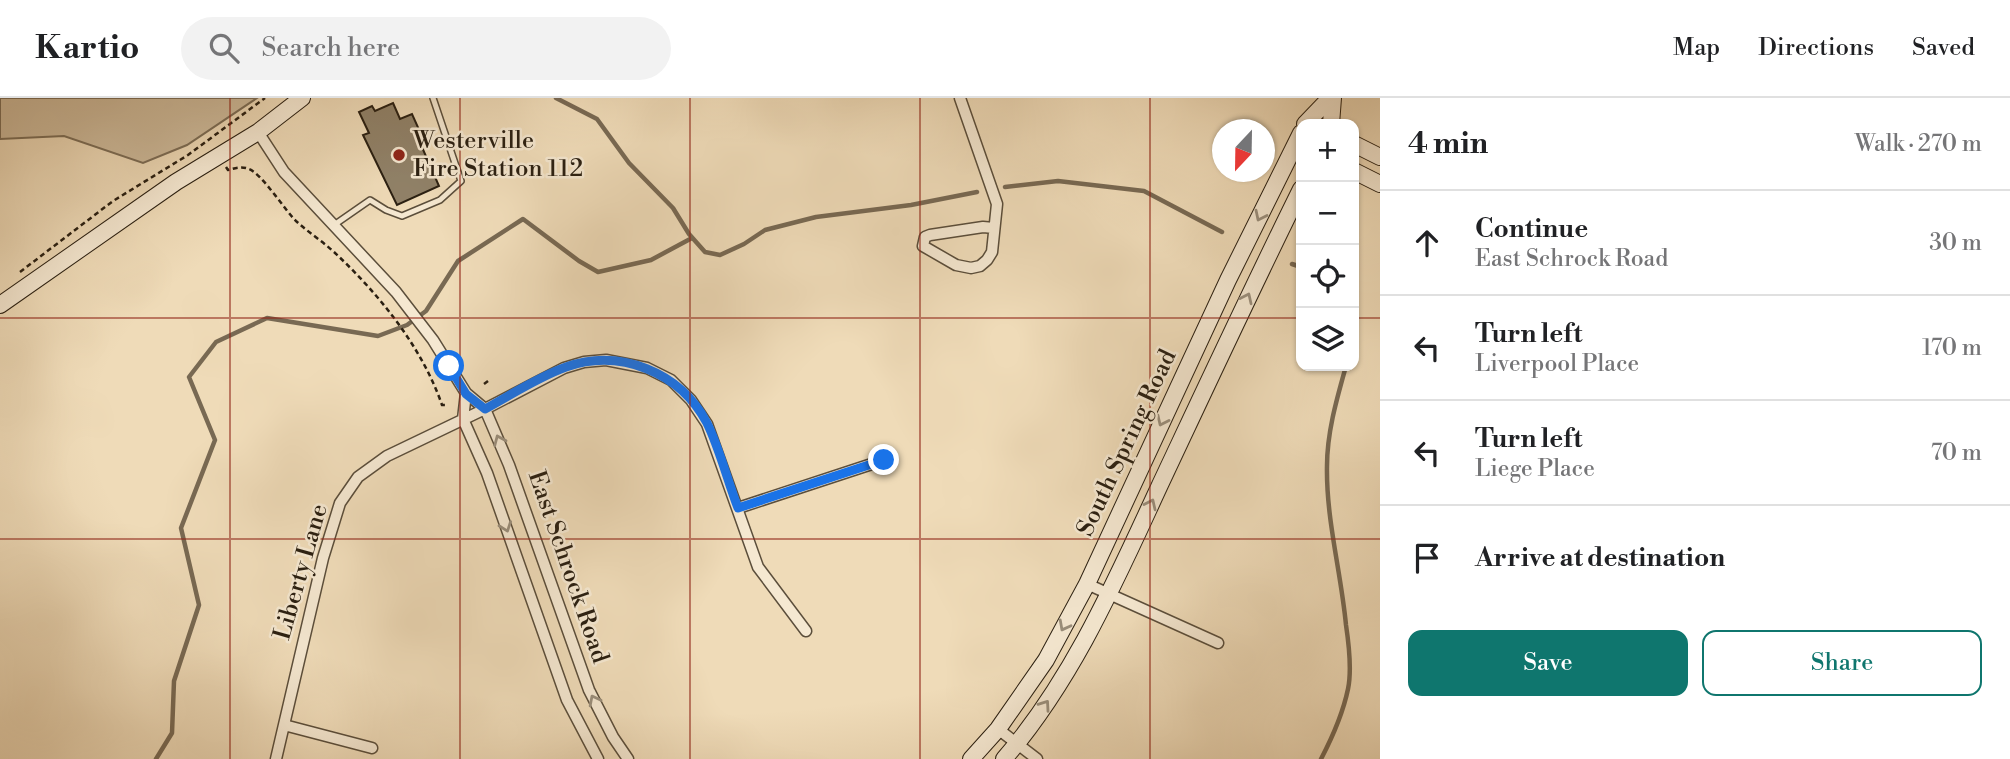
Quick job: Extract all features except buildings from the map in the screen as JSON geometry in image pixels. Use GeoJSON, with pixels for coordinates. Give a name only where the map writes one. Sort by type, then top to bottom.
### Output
{"type":"FeatureCollection","features":[{"type":"Feature","properties":{"kind":"main road"},"geometry":{"type":"LineString","coordinates":[[2,299],[176,182],[258,132],[302,98]]}},
{"type":"Feature","properties":{"kind":"main road","name":"South Spring Road"},"geometry":{"type":"LineString","coordinates":[[1331,119],[1332,98]]}},
{"type":"Feature","properties":{"kind":"main road","name":"South Spring Road"},"geometry":{"type":"LineString","coordinates":[[1315,119],[1332,98]]}},
{"type":"Feature","properties":{"kind":"main road"},"geometry":{"type":"LineString","coordinates":[[1359,146],[1380,157]]}},
{"type":"Feature","properties":{"kind":"main road","name":"South Spring Road"},"geometry":{"type":"LineString","coordinates":[[971,759],[998,729],[1046,660],[1087,583],[1228,280],[1296,148]]}},
{"type":"Feature","properties":{"kind":"main road"},"geometry":{"type":"LineString","coordinates":[[1359,174],[1380,184]]}},
{"type":"Feature","properties":{"kind":"main road","name":"South Spring Road"},"geometry":{"type":"LineString","coordinates":[[1004,759],[1068,673],[1109,595],[1250,291],[1296,199]]}},
{"type":"Feature","properties":{"kind":"street"},"geometry":{"type":"LineString","coordinates":[[960,98],[997,204],[992,253],[980,266],[971,268],[956,265],[923,246],[925,237],[930,234],[994,228]]}},
{"type":"Feature","properties":{"kind":"street","name":"East Schrock Road"},"geometry":{"type":"LineString","coordinates":[[258,132],[284,172],[396,292],[433,340],[466,394],[485,409],[509,464],[589,690],[613,737],[628,759]]}},
{"type":"Feature","properties":{"kind":"street","name":"Liberty Lane"},"geometry":{"type":"LineString","coordinates":[[276,759],[323,558],[340,503],[358,477],[387,456],[564,368],[584,362],[606,360],[647,368],[671,380],[691,400],[707,424],[758,567],[806,631]]}},
{"type":"Feature","properties":{"kind":"street"},"geometry":{"type":"LineString","coordinates":[[463,419],[466,394]]}},
{"type":"Feature","properties":{"kind":"street","name":"East Schrock Road"},"geometry":{"type":"LineString","coordinates":[[463,419],[487,473],[567,700],[598,759]]}},
{"type":"Feature","properties":{"kind":"street"},"geometry":{"type":"LineString","coordinates":[[738,508],[884,460]]}},
{"type":"Feature","properties":{"kind":"street"},"geometry":{"type":"LineString","coordinates":[[1087,583],[1218,643]]}},
{"type":"Feature","properties":{"kind":"street"},"geometry":{"type":"LineString","coordinates":[[284,726],[372,748]]}},
{"type":"Feature","properties":{"kind":"street"},"geometry":{"type":"LineString","coordinates":[[998,729],[1037,759]]}},
{"type":"Feature","properties":{"kind":"lane"},"geometry":{"type":"LineString","coordinates":[[334,225],[370,200],[402,216],[440,200],[461,181],[433,98]]}},
{"type":"Feature","properties":{"kind":"path"},"geometry":{"type":"LineString","coordinates":[[18,273],[113,201],[188,155],[265,98]]}},
{"type":"Feature","properties":{"kind":"path"},"geometry":{"type":"LineString","coordinates":[[251,169],[254,164]]}},
{"type":"Feature","properties":{"kind":"path"},"geometry":{"type":"LineString","coordinates":[[228,170],[239,167],[251,169],[282,205],[333,251],[377,298],[426,366],[444,405]]}},
{"type":"Feature","properties":{"kind":"shaded area"},"geometry":{"type":"Polygon","coordinates":[[[0,98],[257,98],[187,145],[143,163],[64,136],[0,139],[0,98]]]}},
{"type":"Feature","properties":{"kind":"waterway"},"geometry":{"type":"LineString","coordinates":[[556,98],[597,119],[629,163],[673,208],[689,234],[705,252],[720,255],[765,230],[816,217],[911,205],[977,192]]}},
{"type":"Feature","properties":{"kind":"waterway"},"geometry":{"type":"LineString","coordinates":[[1005,187],[1058,181],[1144,191],[1222,232]]}},
{"type":"Feature","properties":{"kind":"waterway"},"geometry":{"type":"LineString","coordinates":[[156,759],[172,733],[174,681],[199,605],[181,528],[215,440],[189,377],[216,342],[267,318],[378,336],[407,325],[426,311],[458,261],[523,219],[598,272],[651,260],[692,238]]}},
{"type":"Feature","properties":{"kind":"waterway"},"geometry":{"type":"LineString","coordinates":[[1292,264],[1296,265]]}},
{"type":"Feature","properties":{"kind":"waterway"},"geometry":{"type":"LineString","coordinates":[[1321,759],[1343,707],[1350,674],[1344,605],[1327,486],[1327,453],[1345,371]]}},
{"type":"Feature","properties":{"kind":"place","name":"Westerville Fire Station 112"},"geometry":{"type":"Point","coordinates":[399,155]}},
{"type":"Feature","properties":{"kind":"route"},"geometry":{"type":"LineString","coordinates":[[449,366],[466,394],[485,409],[564,368],[584,362],[606,360],[647,368],[671,380],[691,400],[707,424],[738,508],[884,460]]}}]}
